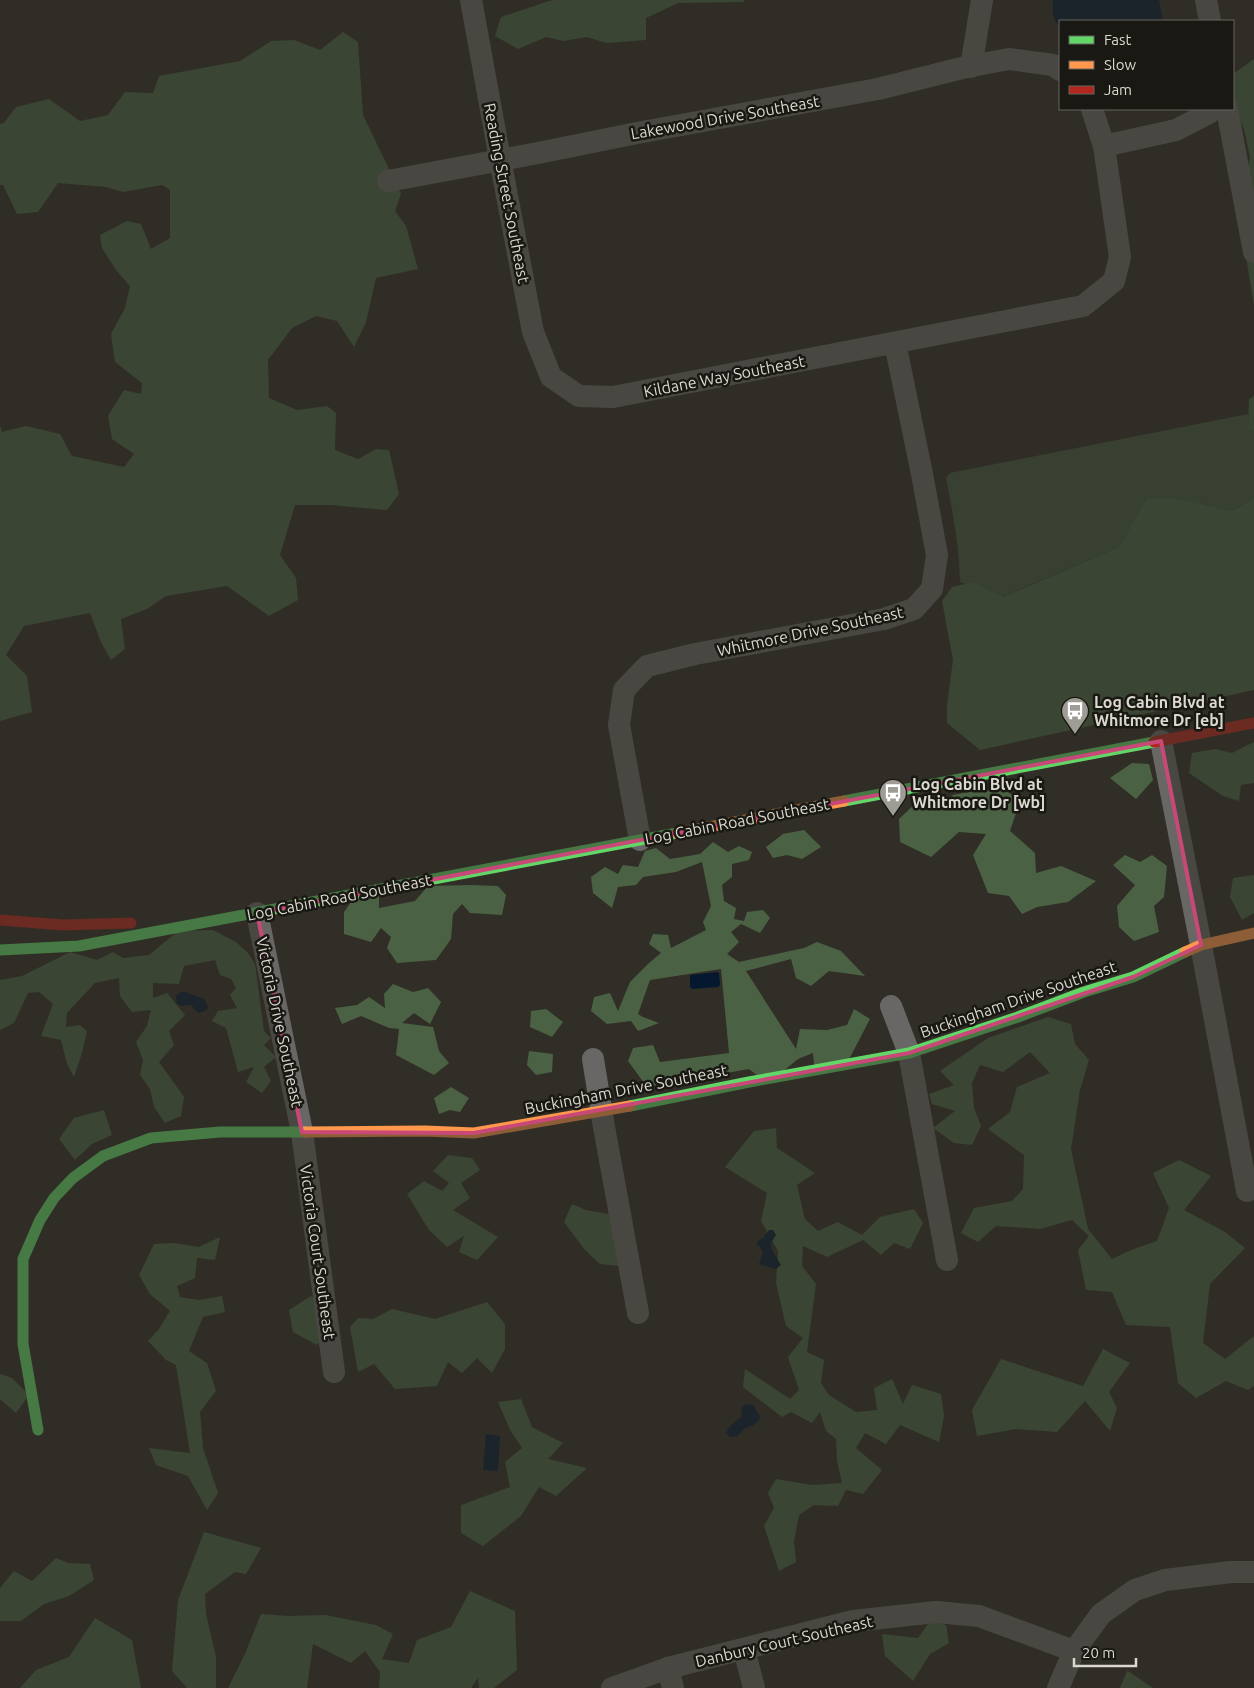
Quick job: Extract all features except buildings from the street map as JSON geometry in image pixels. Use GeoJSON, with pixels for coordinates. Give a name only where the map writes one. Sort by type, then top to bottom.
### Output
{"type":"FeatureCollection","features":[{"type":"Feature","properties":{"kind":"street","name":"Reading Street Southeast"},"geometry":{"type":"LineString","coordinates":[[471,0],[533,332],[551,377],[557,380]]}},
{"type":"Feature","properties":{"kind":"street"},"geometry":{"type":"LineString","coordinates":[[971,66],[982,0]]}},
{"type":"Feature","properties":{"kind":"street"},"geometry":{"type":"LineString","coordinates":[[1206,0],[1210,20]]}},
{"type":"Feature","properties":{"kind":"street","name":"Lakewood Drive Southeast"},"geometry":{"type":"LineString","coordinates":[[388,181],[878,89],[971,66],[1009,59],[1053,65],[1059,69]]}},
{"type":"Feature","properties":{"kind":"street"},"geometry":{"type":"LineString","coordinates":[[895,343],[1083,306],[1114,282],[1120,257],[1104,146],[1092,110]]}},
{"type":"Feature","properties":{"kind":"street"},"geometry":{"type":"LineString","coordinates":[[1104,146],[1176,130],[1218,111],[1254,252]]}},
{"type":"Feature","properties":{"kind":"street","name":"Kildane Way Southeast"},"geometry":{"type":"LineString","coordinates":[[557,380],[579,396],[613,397],[895,343]]}},
{"type":"Feature","properties":{"kind":"street","name":"Whitmore Drive Southeast"},"geometry":{"type":"LineString","coordinates":[[640,840],[619,725],[624,690],[647,666],[696,654],[884,618],[914,609],[932,588],[937,555],[895,343]]}},
{"type":"Feature","properties":{"kind":"street","name":"Log Cabin Road Southeast"},"geometry":{"type":"LineString","coordinates":[[0,950],[79,946],[1254,722]]}},
{"type":"Feature","properties":{"kind":"street"},"geometry":{"type":"LineString","coordinates":[[1161,740],[1202,945],[1247,1191]]}},
{"type":"Feature","properties":{"kind":"street","name":"Victoria Drive Southeast"},"geometry":{"type":"LineString","coordinates":[[257,913],[302,1132]]}},
{"type":"Feature","properties":{"kind":"street","name":"Log Cabin Road Southeast"},"geometry":{"type":"LineString","coordinates":[[0,920],[63,925],[220,920]]}},
{"type":"Feature","properties":{"kind":"street","name":"Buckingham Drive Southeast"},"geometry":{"type":"LineString","coordinates":[[38,1430],[23,1344],[23,1259],[40,1220],[54,1198],[73,1178],[103,1156],[151,1138],[220,1132],[425,1131],[474,1133],[601,1112],[749,1082],[909,1053],[1133,977],[1202,945],[1254,933]]}},
{"type":"Feature","properties":{"kind":"street"},"geometry":{"type":"LineString","coordinates":[[891,1006],[909,1053],[947,1260]]}},
{"type":"Feature","properties":{"kind":"street"},"geometry":{"type":"LineString","coordinates":[[593,1059],[638,1313]]}},
{"type":"Feature","properties":{"kind":"street","name":"Victoria Court Southeast"},"geometry":{"type":"LineString","coordinates":[[302,1132],[334,1372]]}},
{"type":"Feature","properties":{"kind":"street"},"geometry":{"type":"LineString","coordinates":[[1058,1688],[1074,1651],[1101,1614],[1135,1590],[1165,1580],[1231,1572],[1254,1572]]}},
{"type":"Feature","properties":{"kind":"street","name":"Danbury Court Southeast"},"geometry":{"type":"LineString","coordinates":[[612,1688],[670,1678],[744,1649],[854,1621],[936,1612],[979,1616],[1074,1651]]}},
{"type":"Feature","properties":{"kind":"street"},"geometry":{"type":"LineString","coordinates":[[744,1649],[754,1688]]}},
{"type":"Feature","properties":{"kind":"highlighted area"},"geometry":{"type":"Polygon","coordinates":[[[1161,741],[1201,945],[1133,977],[909,1053],[474,1133],[302,1132],[257,913],[1161,741]]]}},
{"type":"Feature","properties":{"kind":"green space"},"geometry":{"type":"Polygon","coordinates":[[[552,0],[745,0],[743,2],[678,3],[646,18],[646,40],[606,43],[587,37],[563,41],[546,37],[518,49],[495,36],[501,17],[552,0]]]}},
{"type":"Feature","properties":{"kind":"green space"},"geometry":{"type":"Polygon","coordinates":[[[343,32],[358,42],[363,115],[401,194],[395,211],[406,226],[418,269],[376,278],[366,322],[354,347],[337,321],[316,316],[292,328],[268,360],[269,398],[297,410],[327,406],[336,413],[335,450],[358,459],[376,449],[389,450],[399,494],[387,510],[331,505],[295,505],[280,555],[296,578],[298,600],[269,616],[227,586],[166,596],[147,609],[121,619],[125,649],[111,660],[101,642],[90,613],[24,626],[6,655],[27,676],[32,712],[0,721],[0,425],[2,432],[26,426],[60,434],[72,456],[124,467],[134,454],[112,439],[108,416],[124,390],[141,394],[142,383],[115,362],[111,334],[125,308],[130,286],[116,270],[102,248],[100,235],[127,221],[141,224],[151,249],[170,238],[170,190],[162,185],[123,192],[106,187],[58,183],[38,212],[17,214],[3,185],[0,185],[0,124],[4,123],[16,107],[49,99],[80,121],[108,115],[125,92],[153,93],[159,76],[240,61],[271,41],[294,40],[320,50],[343,32]]]}},
{"type":"Feature","properties":{"kind":"green space"},"geometry":{"type":"Polygon","coordinates":[[[1254,59],[1254,305],[1240,220],[1250,157],[1244,129],[1234,105],[1234,73],[1254,59]]]}},
{"type":"Feature","properties":{"kind":"green space"},"geometry":{"type":"Polygon","coordinates":[[[1254,396],[1254,432],[1248,429],[1249,399],[1254,396]]]}},
{"type":"Feature","properties":{"kind":"green space"},"geometry":{"type":"Polygon","coordinates":[[[1248,414],[1248,429],[1254,432],[1254,498],[1232,511],[1172,497],[1146,499],[1119,547],[1002,597],[973,582],[965,584],[960,582],[955,530],[946,478],[950,473],[1248,414]]]}},
{"type":"Feature","properties":{"kind":"green space"},"geometry":{"type":"Polygon","coordinates":[[[1172,497],[1232,511],[1254,498],[1254,690],[980,750],[947,723],[947,705],[953,660],[942,601],[952,587],[973,582],[1003,597],[1119,547],[1146,499],[1172,497]]]}},
{"type":"Feature","properties":{"kind":"green space"},"geometry":{"type":"Polygon","coordinates":[[[1254,742],[1254,783],[1241,785],[1239,801],[1223,796],[1189,773],[1192,753],[1215,749],[1232,753],[1254,742]]]}},
{"type":"Feature","properties":{"kind":"green space"},"geometry":{"type":"Polygon","coordinates":[[[1132,763],[1149,764],[1153,780],[1136,799],[1110,778],[1132,763]]]}},
{"type":"Feature","properties":{"kind":"green space"},"geometry":{"type":"Polygon","coordinates":[[[978,790],[1007,791],[1020,801],[1010,831],[1035,853],[1036,873],[1061,866],[1096,881],[1068,902],[1037,907],[1022,914],[1009,896],[988,893],[973,855],[986,834],[959,832],[931,857],[900,842],[899,819],[918,801],[944,802],[953,795],[978,790]]]}},
{"type":"Feature","properties":{"kind":"green space"},"geometry":{"type":"Polygon","coordinates":[[[804,830],[821,847],[802,859],[787,855],[773,858],[766,847],[783,834],[804,830]]]}},
{"type":"Feature","properties":{"kind":"green space"},"geometry":{"type":"Polygon","coordinates":[[[713,842],[728,852],[739,846],[752,852],[749,860],[732,864],[732,877],[722,885],[724,901],[736,908],[734,919],[744,921],[747,912],[763,910],[770,918],[760,933],[741,924],[731,932],[739,942],[727,954],[739,962],[804,948],[817,942],[841,951],[865,976],[829,971],[811,986],[796,978],[791,959],[746,971],[796,1049],[800,1029],[827,1030],[847,1025],[854,1009],[870,1019],[844,1069],[815,1074],[813,1053],[798,1059],[768,1084],[749,1069],[647,1087],[628,1061],[633,1048],[653,1045],[660,1062],[729,1053],[721,969],[650,980],[638,1014],[659,1023],[638,1031],[631,1021],[607,1024],[591,1011],[594,997],[610,993],[618,1011],[630,982],[661,953],[649,944],[653,934],[668,935],[671,948],[706,930],[703,922],[711,906],[702,862],[676,872],[643,877],[636,885],[618,887],[612,908],[593,893],[591,877],[605,867],[618,874],[623,865],[638,867],[645,851],[656,848],[670,859],[700,854],[713,842]]]}},
{"type":"Feature","properties":{"kind":"green space"},"geometry":{"type":"Polygon","coordinates":[[[1125,855],[1140,862],[1152,855],[1167,866],[1164,897],[1154,906],[1159,932],[1134,941],[1119,927],[1117,906],[1135,885],[1113,865],[1125,855]]]}},
{"type":"Feature","properties":{"kind":"green space"},"geometry":{"type":"Polygon","coordinates":[[[1254,875],[1254,913],[1242,920],[1230,897],[1233,878],[1254,875]]]}},
{"type":"Feature","properties":{"kind":"green space"},"geometry":{"type":"Polygon","coordinates":[[[428,886],[498,886],[506,895],[502,915],[470,913],[462,904],[453,914],[451,939],[436,960],[397,963],[387,948],[391,937],[381,928],[371,942],[344,934],[344,912],[353,899],[379,896],[379,908],[415,901],[428,886]]]}},
{"type":"Feature","properties":{"kind":"green space"},"geometry":{"type":"Polygon","coordinates":[[[213,930],[236,942],[248,953],[255,964],[264,1031],[271,1038],[264,1045],[276,1057],[264,1067],[271,1081],[262,1093],[246,1082],[254,1067],[238,1072],[226,1028],[212,1021],[218,1011],[237,1008],[230,995],[236,988],[231,979],[220,975],[215,960],[184,966],[179,984],[153,983],[153,998],[167,993],[185,1015],[169,1031],[174,1045],[159,1062],[184,1097],[181,1116],[165,1123],[154,1107],[150,1089],[140,1075],[143,1060],[136,1042],[147,1026],[151,1010],[132,1012],[120,996],[119,978],[95,983],[67,1013],[66,1027],[80,1025],[87,1031],[74,1077],[67,1064],[61,1040],[41,1036],[53,1004],[39,992],[28,993],[14,1023],[0,1030],[0,980],[22,976],[70,952],[97,960],[113,952],[123,958],[149,955],[178,931],[213,930]]]}},
{"type":"Feature","properties":{"kind":"green space"},"geometry":{"type":"Polygon","coordinates":[[[393,984],[413,992],[428,988],[441,1002],[430,1024],[414,1013],[402,1023],[433,1027],[439,1051],[449,1063],[434,1075],[396,1055],[399,1029],[389,1028],[361,1016],[342,1024],[335,1008],[357,1005],[369,997],[385,1008],[384,994],[393,984]]]}},
{"type":"Feature","properties":{"kind":"green space"},"geometry":{"type":"Polygon","coordinates":[[[546,1009],[563,1022],[552,1037],[530,1027],[531,1011],[546,1009]]]}},
{"type":"Feature","properties":{"kind":"green space"},"geometry":{"type":"Polygon","coordinates":[[[1048,1017],[1071,1024],[1075,1044],[1089,1060],[1080,1090],[1071,1149],[1088,1229],[1112,1259],[1157,1241],[1169,1208],[1153,1173],[1179,1160],[1211,1176],[1184,1210],[1225,1232],[1245,1248],[1210,1284],[1203,1343],[1225,1359],[1254,1336],[1254,1386],[1248,1390],[1226,1381],[1196,1398],[1178,1383],[1170,1327],[1126,1325],[1112,1292],[1086,1290],[1078,1250],[1089,1236],[1072,1220],[1040,1229],[996,1226],[978,1242],[961,1233],[974,1208],[1012,1201],[1023,1189],[1024,1155],[988,1129],[1010,1112],[1017,1087],[1050,1073],[1030,1052],[1003,1072],[980,1065],[972,1083],[974,1108],[981,1126],[972,1145],[954,1143],[933,1128],[955,1111],[932,1104],[929,1094],[954,1085],[940,1071],[988,1038],[1048,1017]]]}},
{"type":"Feature","properties":{"kind":"green space"},"geometry":{"type":"Polygon","coordinates":[[[529,1051],[553,1054],[552,1072],[536,1075],[527,1065],[529,1051]]]}},
{"type":"Feature","properties":{"kind":"green space"},"geometry":{"type":"Polygon","coordinates":[[[451,1087],[469,1098],[460,1112],[450,1110],[439,1114],[434,1098],[451,1087]]]}},
{"type":"Feature","properties":{"kind":"green space"},"geometry":{"type":"Polygon","coordinates":[[[104,1110],[112,1135],[92,1144],[75,1160],[59,1139],[74,1118],[104,1110]]]}},
{"type":"Feature","properties":{"kind":"green space"},"geometry":{"type":"Polygon","coordinates":[[[776,1128],[777,1148],[815,1173],[797,1185],[805,1219],[818,1231],[838,1222],[862,1235],[880,1217],[914,1209],[923,1223],[910,1249],[894,1243],[881,1255],[863,1240],[827,1257],[803,1246],[802,1266],[816,1284],[807,1352],[824,1360],[821,1383],[829,1395],[856,1412],[877,1410],[874,1388],[892,1379],[903,1404],[912,1385],[941,1394],[944,1416],[939,1442],[900,1425],[886,1444],[865,1433],[856,1448],[882,1470],[863,1494],[846,1490],[838,1506],[814,1505],[799,1515],[794,1541],[796,1562],[779,1571],[764,1526],[774,1508],[768,1493],[776,1479],[812,1485],[842,1483],[837,1461],[836,1439],[826,1431],[820,1412],[812,1423],[791,1412],[782,1417],[743,1387],[745,1369],[790,1399],[799,1390],[788,1357],[803,1338],[786,1326],[776,1283],[778,1251],[761,1221],[767,1193],[725,1167],[754,1131],[776,1128]]]}},
{"type":"Feature","properties":{"kind":"green space"},"geometry":{"type":"Polygon","coordinates":[[[448,1155],[472,1158],[480,1170],[461,1183],[470,1198],[453,1210],[498,1237],[477,1260],[459,1252],[464,1236],[447,1247],[429,1230],[407,1194],[424,1181],[442,1191],[449,1183],[433,1171],[448,1155]]]}},
{"type":"Feature","properties":{"kind":"green space"},"geometry":{"type":"Polygon","coordinates":[[[572,1204],[586,1210],[614,1215],[619,1266],[600,1264],[585,1250],[564,1222],[572,1204]]]}},
{"type":"Feature","properties":{"kind":"green space"},"geometry":{"type":"Polygon","coordinates":[[[220,1237],[215,1260],[197,1258],[195,1278],[177,1286],[180,1297],[199,1300],[222,1296],[225,1312],[203,1317],[189,1351],[207,1363],[216,1391],[200,1412],[203,1448],[218,1493],[207,1510],[188,1476],[156,1465],[149,1448],[190,1453],[176,1365],[166,1360],[148,1341],[159,1329],[170,1311],[150,1294],[139,1275],[154,1244],[175,1243],[199,1247],[220,1237]]]}},
{"type":"Feature","properties":{"kind":"green space"},"geometry":{"type":"Polygon","coordinates":[[[311,1296],[332,1310],[334,1319],[317,1345],[293,1332],[289,1310],[311,1296]]]}},
{"type":"Feature","properties":{"kind":"green space"},"geometry":{"type":"Polygon","coordinates":[[[487,1302],[505,1324],[505,1349],[492,1373],[477,1358],[462,1373],[448,1362],[437,1386],[395,1389],[374,1364],[358,1372],[350,1327],[358,1318],[373,1319],[392,1309],[435,1319],[487,1302]]]}},
{"type":"Feature","properties":{"kind":"green space"},"geometry":{"type":"Polygon","coordinates":[[[1103,1349],[1130,1363],[1109,1392],[1117,1408],[1110,1431],[1085,1401],[1057,1432],[1016,1429],[977,1436],[972,1410],[1001,1359],[1083,1386],[1103,1349]]]}},
{"type":"Feature","properties":{"kind":"green space"},"geometry":{"type":"Polygon","coordinates":[[[0,1374],[12,1378],[29,1395],[16,1413],[0,1399],[0,1374]]]}},
{"type":"Feature","properties":{"kind":"green space"},"geometry":{"type":"Polygon","coordinates":[[[521,1399],[532,1427],[563,1443],[548,1459],[587,1468],[556,1496],[539,1487],[521,1516],[483,1546],[461,1533],[461,1505],[510,1487],[505,1462],[522,1448],[510,1430],[498,1402],[521,1399]]]}},
{"type":"Feature","properties":{"kind":"green space"},"geometry":{"type":"Polygon","coordinates":[[[204,1532],[261,1548],[246,1574],[235,1572],[205,1594],[206,1614],[216,1657],[216,1688],[187,1688],[172,1671],[178,1600],[204,1532]]]}},
{"type":"Feature","properties":{"kind":"green space"},"geometry":{"type":"Polygon","coordinates":[[[56,1558],[68,1563],[90,1564],[94,1580],[69,1596],[44,1604],[21,1621],[0,1621],[0,1588],[14,1571],[32,1581],[56,1558]]]}},
{"type":"Feature","properties":{"kind":"green space"},"geometry":{"type":"Polygon","coordinates":[[[470,1591],[515,1611],[517,1670],[494,1688],[479,1688],[478,1678],[471,1688],[379,1688],[380,1672],[365,1651],[351,1663],[313,1644],[307,1688],[228,1688],[245,1654],[261,1614],[289,1616],[325,1615],[376,1625],[393,1634],[382,1659],[409,1663],[417,1640],[451,1627],[470,1591]]]}},
{"type":"Feature","properties":{"kind":"green space"},"geometry":{"type":"Polygon","coordinates":[[[95,1618],[132,1640],[141,1688],[20,1688],[36,1670],[69,1657],[95,1618]]]}},
{"type":"Feature","properties":{"kind":"green space"},"geometry":{"type":"Polygon","coordinates":[[[930,1621],[946,1625],[949,1643],[930,1654],[913,1681],[885,1656],[882,1634],[918,1638],[930,1621]]]}},
{"type":"Feature","properties":{"kind":"green space"},"geometry":{"type":"Polygon","coordinates":[[[1128,1671],[1153,1688],[1120,1688],[1128,1671]]]}},
{"type":"Feature","properties":{"kind":"water"},"geometry":{"type":"Polygon","coordinates":[[[1053,0],[1159,0],[1163,20],[1059,20],[1059,26],[1055,21],[1053,0]]]}},
{"type":"Feature","properties":{"kind":"water"},"geometry":{"type":"Polygon","coordinates":[[[719,973],[720,985],[718,987],[692,989],[690,987],[690,975],[719,973]]]}},
{"type":"Feature","properties":{"kind":"water"},"geometry":{"type":"Polygon","coordinates":[[[180,992],[204,999],[208,1006],[207,1010],[198,1013],[191,1005],[182,1006],[177,1004],[176,996],[180,992]]]}},
{"type":"Feature","properties":{"kind":"water"},"geometry":{"type":"Polygon","coordinates":[[[769,1230],[773,1230],[776,1235],[771,1243],[771,1248],[781,1265],[776,1269],[759,1264],[763,1253],[760,1247],[756,1245],[769,1230]]]}},
{"type":"Feature","properties":{"kind":"water"},"geometry":{"type":"Polygon","coordinates":[[[746,1404],[753,1405],[760,1416],[759,1420],[754,1425],[745,1428],[737,1436],[730,1437],[726,1433],[730,1426],[741,1417],[742,1407],[746,1404]]]}},
{"type":"Feature","properties":{"kind":"water"},"geometry":{"type":"Polygon","coordinates":[[[486,1434],[500,1436],[498,1471],[483,1470],[486,1434]]]}},
{"type":"Feature","properties":{"kind":"traffic: fast"},"geometry":{"type":"LineString","coordinates":[[844,801],[1154,742]]}},
{"type":"Feature","properties":{"kind":"traffic: fast"},"geometry":{"type":"LineString","coordinates":[[0,950],[79,946],[677,833]]}},
{"type":"Feature","properties":{"kind":"traffic: fast"},"geometry":{"type":"LineString","coordinates":[[630,1106],[909,1053],[1018,1017],[1084,992],[1133,977],[1185,952]]}},
{"type":"Feature","properties":{"kind":"traffic: fast"},"geometry":{"type":"LineString","coordinates":[[38,1430],[23,1344],[23,1259],[40,1220],[54,1198],[73,1178],[103,1156],[151,1138],[220,1132],[305,1132]]}},
{"type":"Feature","properties":{"kind":"traffic: slow"},"geometry":{"type":"LineString","coordinates":[[677,833],[844,801]]}},
{"type":"Feature","properties":{"kind":"traffic: slow"},"geometry":{"type":"LineString","coordinates":[[1185,952],[1201,945],[1254,933]]}},
{"type":"Feature","properties":{"kind":"traffic: slow"},"geometry":{"type":"LineString","coordinates":[[305,1132],[425,1131],[474,1133],[630,1106]]}},
{"type":"Feature","properties":{"kind":"traffic: jam"},"geometry":{"type":"LineString","coordinates":[[1154,742],[1254,723]]}},
{"type":"Feature","properties":{"kind":"traffic: jam"},"geometry":{"type":"LineString","coordinates":[[0,920],[63,925],[131,923]]}},
{"type":"Feature","properties":{"kind":"place","name":"Log Cabin Blvd at Whitmore Dr [eb]"},"geometry":{"type":"Point","coordinates":[1075,735]}},
{"type":"Feature","properties":{"kind":"place","name":"Log Cabin Blvd at Whitmore Dr [wb]"},"geometry":{"type":"Point","coordinates":[893,817]}}]}
